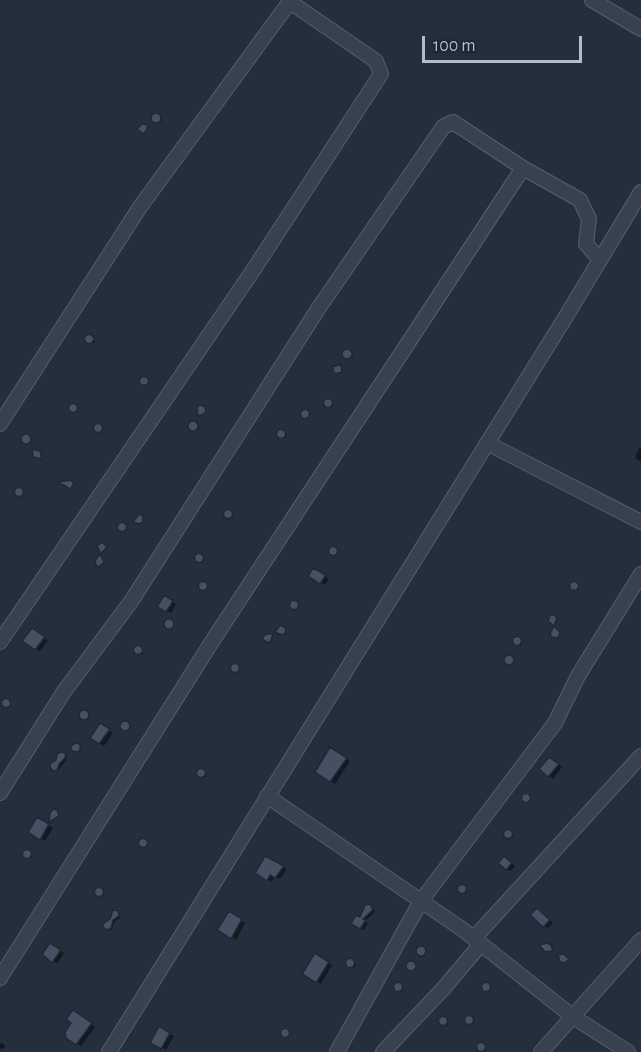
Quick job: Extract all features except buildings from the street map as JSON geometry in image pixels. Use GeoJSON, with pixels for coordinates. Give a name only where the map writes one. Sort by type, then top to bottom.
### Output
{"type":"FeatureCollection","features":[{"type":"Feature","properties":{"kind":"street"},"geometry":{"type":"LineString","coordinates":[[592,0],[641,29]]}},
{"type":"Feature","properties":{"kind":"street"},"geometry":{"type":"LineString","coordinates":[[0,423],[140,207],[290,1],[376,61],[381,74],[252,272],[0,642]]}},
{"type":"Feature","properties":{"kind":"street"},"geometry":{"type":"LineString","coordinates":[[0,794],[63,693],[132,600],[318,309],[443,127],[453,122],[523,168],[580,200],[589,219],[586,244],[600,260]]}},
{"type":"Feature","properties":{"kind":"street"},"geometry":{"type":"LineString","coordinates":[[0,978],[213,640],[523,168]]}},
{"type":"Feature","properties":{"kind":"street"},"geometry":{"type":"LineString","coordinates":[[109,1052],[641,192]]}},
{"type":"Feature","properties":{"kind":"street"},"geometry":{"type":"LineString","coordinates":[[487,443],[641,522]]}},
{"type":"Feature","properties":{"kind":"street"},"geometry":{"type":"LineString","coordinates":[[337,1052],[421,901],[555,723],[578,676],[641,574]]}},
{"type":"Feature","properties":{"kind":"street"},"geometry":{"type":"LineString","coordinates":[[383,1052],[443,989],[477,941],[641,756]]}},
{"type":"Feature","properties":{"kind":"street"},"geometry":{"type":"LineString","coordinates":[[267,796],[421,901],[477,941],[572,1016],[628,1052]]}},
{"type":"Feature","properties":{"kind":"street"},"geometry":{"type":"LineString","coordinates":[[541,1052],[641,940]]}}]}
